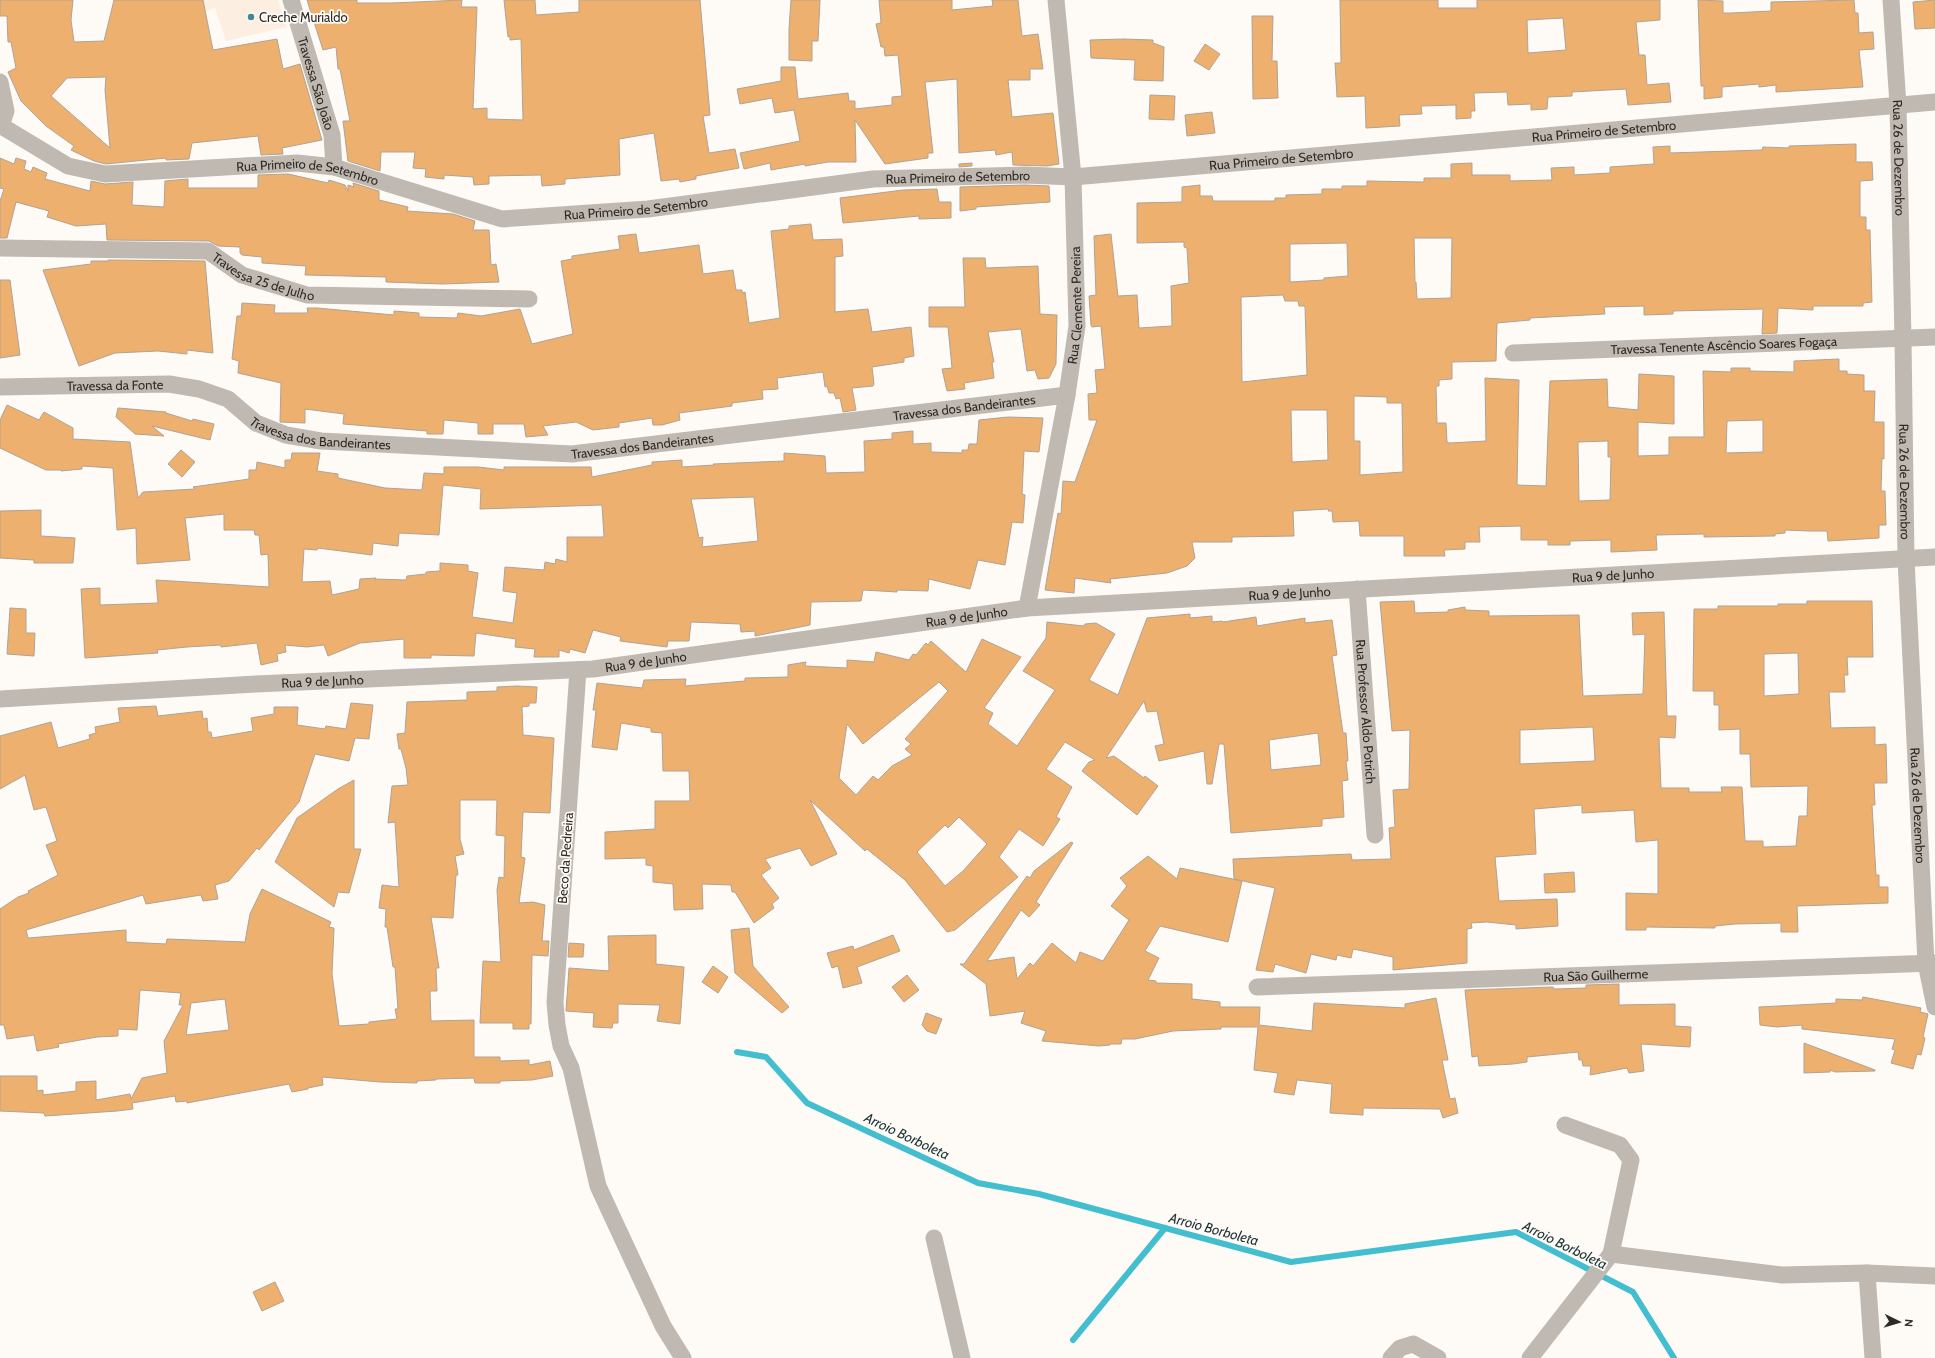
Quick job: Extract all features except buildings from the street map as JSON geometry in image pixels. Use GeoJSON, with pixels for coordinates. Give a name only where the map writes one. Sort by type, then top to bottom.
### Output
{"type":"FeatureCollection","features":[{"type":"Feature","properties":{"kind":"street","name":"Travessa São João"},"geometry":{"type":"LineString","coordinates":[[291,0],[332,135],[334,167]]}},
{"type":"Feature","properties":{"kind":"street","name":"Rua Clemente Pereira"},"geometry":{"type":"LineString","coordinates":[[1027,608],[1067,395],[1077,326],[1073,177],[1056,0]]}},
{"type":"Feature","properties":{"kind":"street","name":"Rua 26 de Dezembro"},"geometry":{"type":"LineString","coordinates":[[1891,0],[1898,105],[1904,340],[1906,559],[1930,963],[1935,1007]]}},
{"type":"Feature","properties":{"kind":"street"},"geometry":{"type":"LineString","coordinates":[[0,82],[6,111],[0,125]]}},
{"type":"Feature","properties":{"kind":"street","name":"Rua Primeiro de Setembro"},"geometry":{"type":"LineString","coordinates":[[0,125],[68,166],[105,174],[297,163],[334,167],[502,219],[648,208],[873,179],[1025,175],[1073,177],[1935,102]]}},
{"type":"Feature","properties":{"kind":"street","name":"Travessa 25 de Julho"},"geometry":{"type":"LineString","coordinates":[[0,248],[208,251],[242,275],[307,294],[529,299]]}},
{"type":"Feature","properties":{"kind":"street","name":"Travessa Tenente Ascêncio Soares Fogaça"},"geometry":{"type":"LineString","coordinates":[[1513,353],[1904,340],[1935,337]]}},
{"type":"Feature","properties":{"kind":"street","name":"Travessa da Fonte"},"geometry":{"type":"LineString","coordinates":[[0,387],[170,384],[199,389],[228,399]]}},
{"type":"Feature","properties":{"kind":"street","name":"Travessa dos Bandeirantes"},"geometry":{"type":"LineString","coordinates":[[228,399],[256,423],[286,435],[320,441],[572,454],[1067,395]]}},
{"type":"Feature","properties":{"kind":"street","name":"Rua 9 de Junho"},"geometry":{"type":"LineString","coordinates":[[0,699],[256,684],[578,670],[1027,608],[1935,557]]}},
{"type":"Feature","properties":{"kind":"street","name":"Rua Professor Aldo Potrich"},"geometry":{"type":"LineString","coordinates":[[1357,589],[1375,835]]}},
{"type":"Feature","properties":{"kind":"street","name":"Beco da Pedreira"},"geometry":{"type":"LineString","coordinates":[[578,670],[556,1002],[557,1025],[561,1046],[572,1068],[598,1186],[663,1326],[683,1358]]}},
{"type":"Feature","properties":{"kind":"street","name":"Rua São Guilherme"},"geometry":{"type":"LineString","coordinates":[[1257,987],[1930,963]]}},
{"type":"Feature","properties":{"kind":"street"},"geometry":{"type":"LineString","coordinates":[[1530,1358],[1611,1254],[1631,1160],[1620,1145],[1564,1125]]}},
{"type":"Feature","properties":{"kind":"street"},"geometry":{"type":"LineString","coordinates":[[934,1238],[962,1358]]}},
{"type":"Feature","properties":{"kind":"street"},"geometry":{"type":"LineString","coordinates":[[1611,1254],[1782,1275],[1867,1273],[1935,1276]]}},
{"type":"Feature","properties":{"kind":"street"},"geometry":{"type":"LineString","coordinates":[[1867,1273],[1873,1358]]}},
{"type":"Feature","properties":{"kind":"street"},"geometry":{"type":"LineString","coordinates":[[1391,1358],[1400,1348],[1413,1344],[1438,1358]]}},
{"type":"Feature","properties":{"kind":"shaded area","name":"Creche Murialdo"},"geometry":{"type":"Polygon","coordinates":[[[154,0],[278,0],[287,27],[226,41],[215,8],[164,27],[154,0]]]}},
{"type":"Feature","properties":{"kind":"waterway","name":"Arroio Borboleta"},"geometry":{"type":"LineString","coordinates":[[737,1052],[766,1057],[807,1103],[978,1183],[1039,1194],[1291,1262],[1516,1232],[1633,1292],[1674,1358]]}},
{"type":"Feature","properties":{"kind":"waterway"},"geometry":{"type":"LineString","coordinates":[[1073,1340],[1165,1228]]}},
{"type":"Feature","properties":{"kind":"place","name":"Creche Murialdo"},"geometry":{"type":"Point","coordinates":[251,17]}}]}
